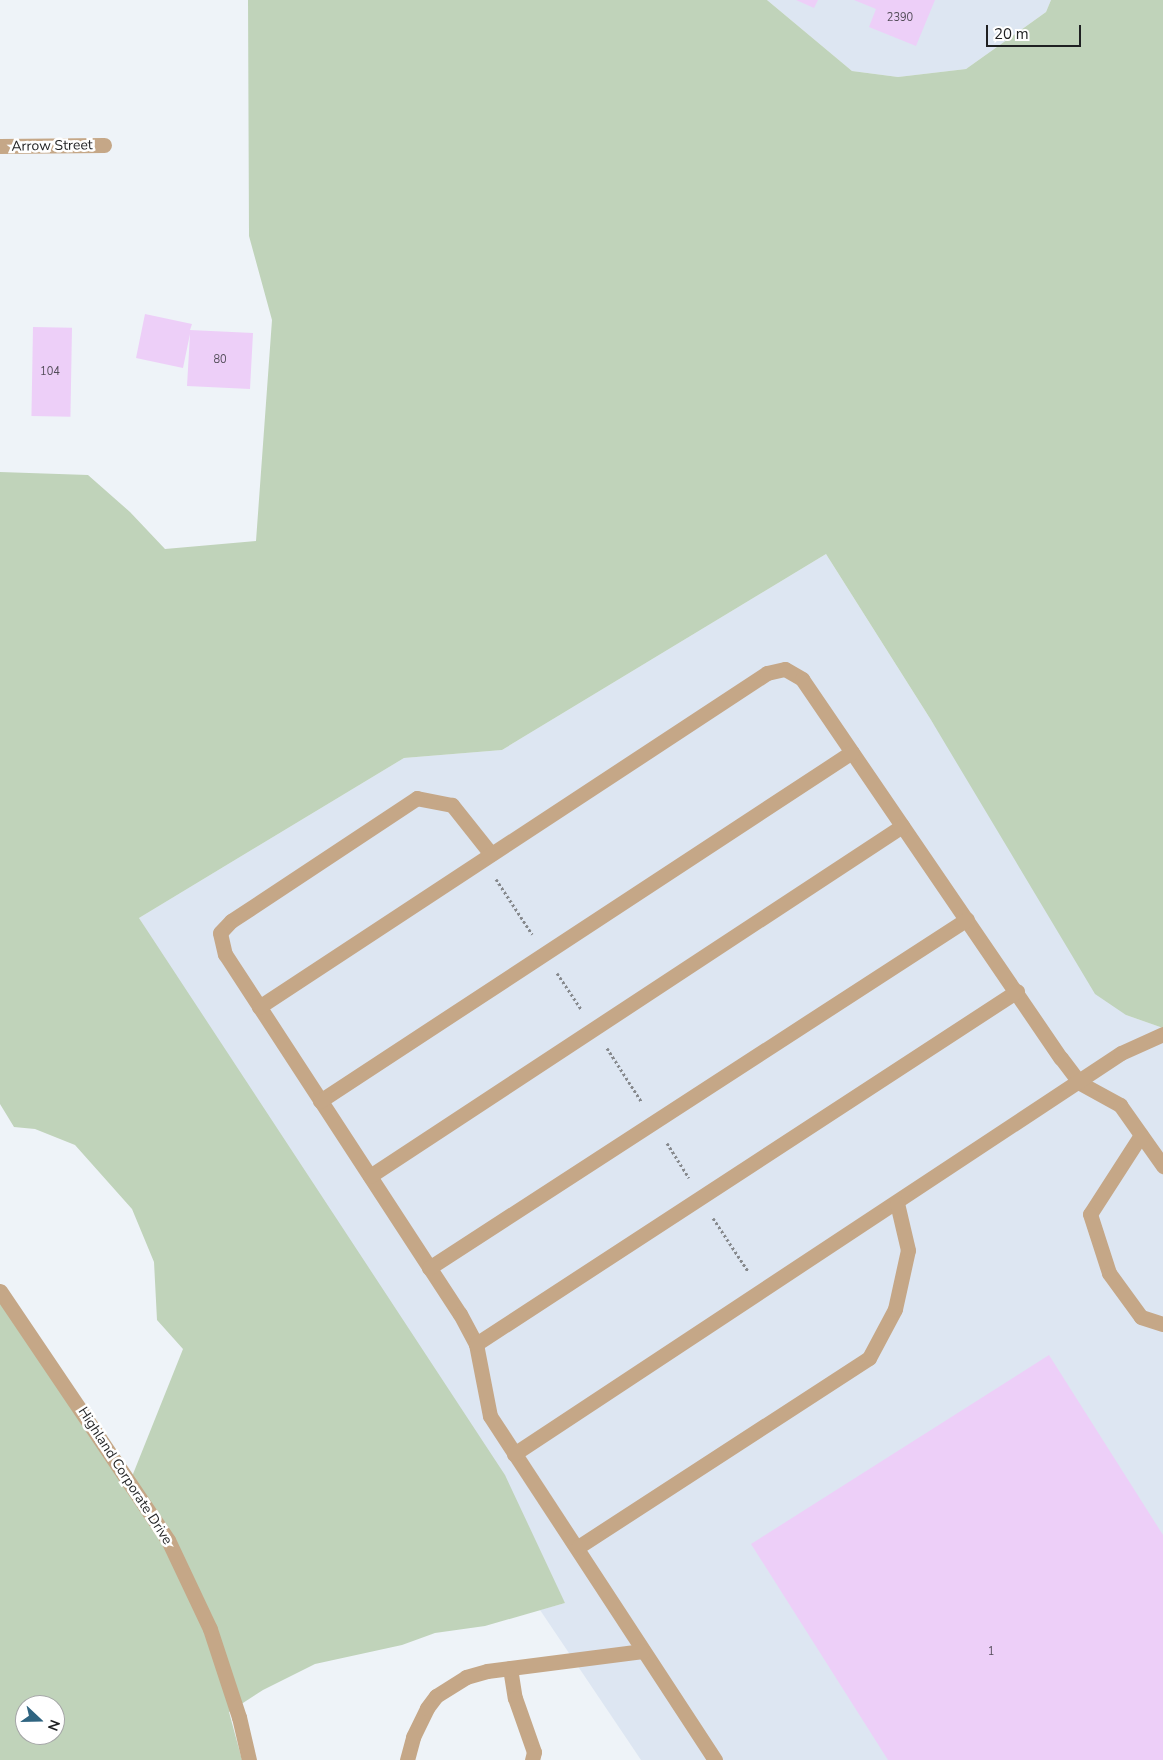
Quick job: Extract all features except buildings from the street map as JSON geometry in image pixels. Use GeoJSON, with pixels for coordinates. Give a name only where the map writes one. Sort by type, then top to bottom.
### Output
{"type":"FeatureCollection","features":[{"type":"Feature","properties":{"kind":"street","name":"Arrow Street"},"geometry":{"type":"LineString","coordinates":[[0,146],[104,145]]}},
{"type":"Feature","properties":{"kind":"street"},"geometry":{"type":"LineString","coordinates":[[259,1007],[773,670],[785,669],[798,674],[1080,1083],[1120,1106],[1163,1166]]}},
{"type":"Feature","properties":{"kind":"street"},"geometry":{"type":"LineString","coordinates":[[320,1101],[852,752]]}},
{"type":"Feature","properties":{"kind":"street"},"geometry":{"type":"LineString","coordinates":[[487,857],[452,805],[417,798],[247,910],[220,933],[225,954],[370,1176],[476,1344],[490,1416],[578,1547],[643,1651],[715,1760]]}},
{"type":"Feature","properties":{"kind":"street"},"geometry":{"type":"LineString","coordinates":[[370,1176],[902,826]]}},
{"type":"Feature","properties":{"kind":"street"},"geometry":{"type":"LineString","coordinates":[[429,1268],[967,919]]}},
{"type":"Feature","properties":{"kind":"street"},"geometry":{"type":"LineString","coordinates":[[476,1344],[1017,992]]}},
{"type":"Feature","properties":{"kind":"street"},"geometry":{"type":"LineString","coordinates":[[514,1454],[1080,1083],[1121,1053],[1163,1034]]}},
{"type":"Feature","properties":{"kind":"street"},"geometry":{"type":"LineString","coordinates":[[1141,1135],[1090,1214],[1108,1273],[1141,1317],[1163,1324]]}},
{"type":"Feature","properties":{"kind":"street"},"geometry":{"type":"LineString","coordinates":[[578,1547],[869,1358],[894,1309],[908,1250],[897,1203]]}},
{"type":"Feature","properties":{"kind":"street","name":"Highland Corporate Drive"},"geometry":{"type":"LineString","coordinates":[[0,1291],[168,1540],[210,1629],[239,1717],[249,1760]]}},
{"type":"Feature","properties":{"kind":"street"},"geometry":{"type":"LineString","coordinates":[[407,1760],[419,1721],[436,1696],[466,1677],[510,1668],[643,1651]]}},
{"type":"Feature","properties":{"kind":"street"},"geometry":{"type":"LineString","coordinates":[[510,1668],[515,1698],[534,1752],[532,1760]]}},
{"type":"Feature","properties":{"kind":"path"},"geometry":{"type":"LineString","coordinates":[[487,857],[545,954],[701,1198],[763,1290]]}},
{"type":"Feature","properties":{"kind":"shaded area"},"geometry":{"type":"Polygon","coordinates":[[[767,0],[1051,0],[1046,12],[966,69],[898,77],[852,71],[767,0]]]}},
{"type":"Feature","properties":{"kind":"shaded area"},"geometry":{"type":"Polygon","coordinates":[[[826,554],[931,720],[1126,1015],[1163,1028],[1163,1760],[641,1760],[540,1610],[565,1603],[139,918],[404,758],[502,750],[826,554]]]}},
{"type":"Feature","properties":{"kind":"green space"},"geometry":{"type":"Polygon","coordinates":[[[248,0],[767,0],[852,71],[898,77],[966,69],[1046,12],[1051,0],[1163,0],[1163,1028],[1126,1015],[1095,994],[931,720],[826,554],[502,750],[404,758],[139,918],[505,1475],[565,1603],[485,1626],[435,1633],[402,1645],[315,1664],[263,1690],[229,1712],[242,1760],[0,1760],[0,1291],[131,1479],[183,1349],[157,1320],[154,1262],[132,1209],[75,1145],[35,1129],[14,1127],[0,1104],[0,472],[88,475],[130,512],[165,549],[256,541],[272,320],[249,236],[248,0]]]}}]}
